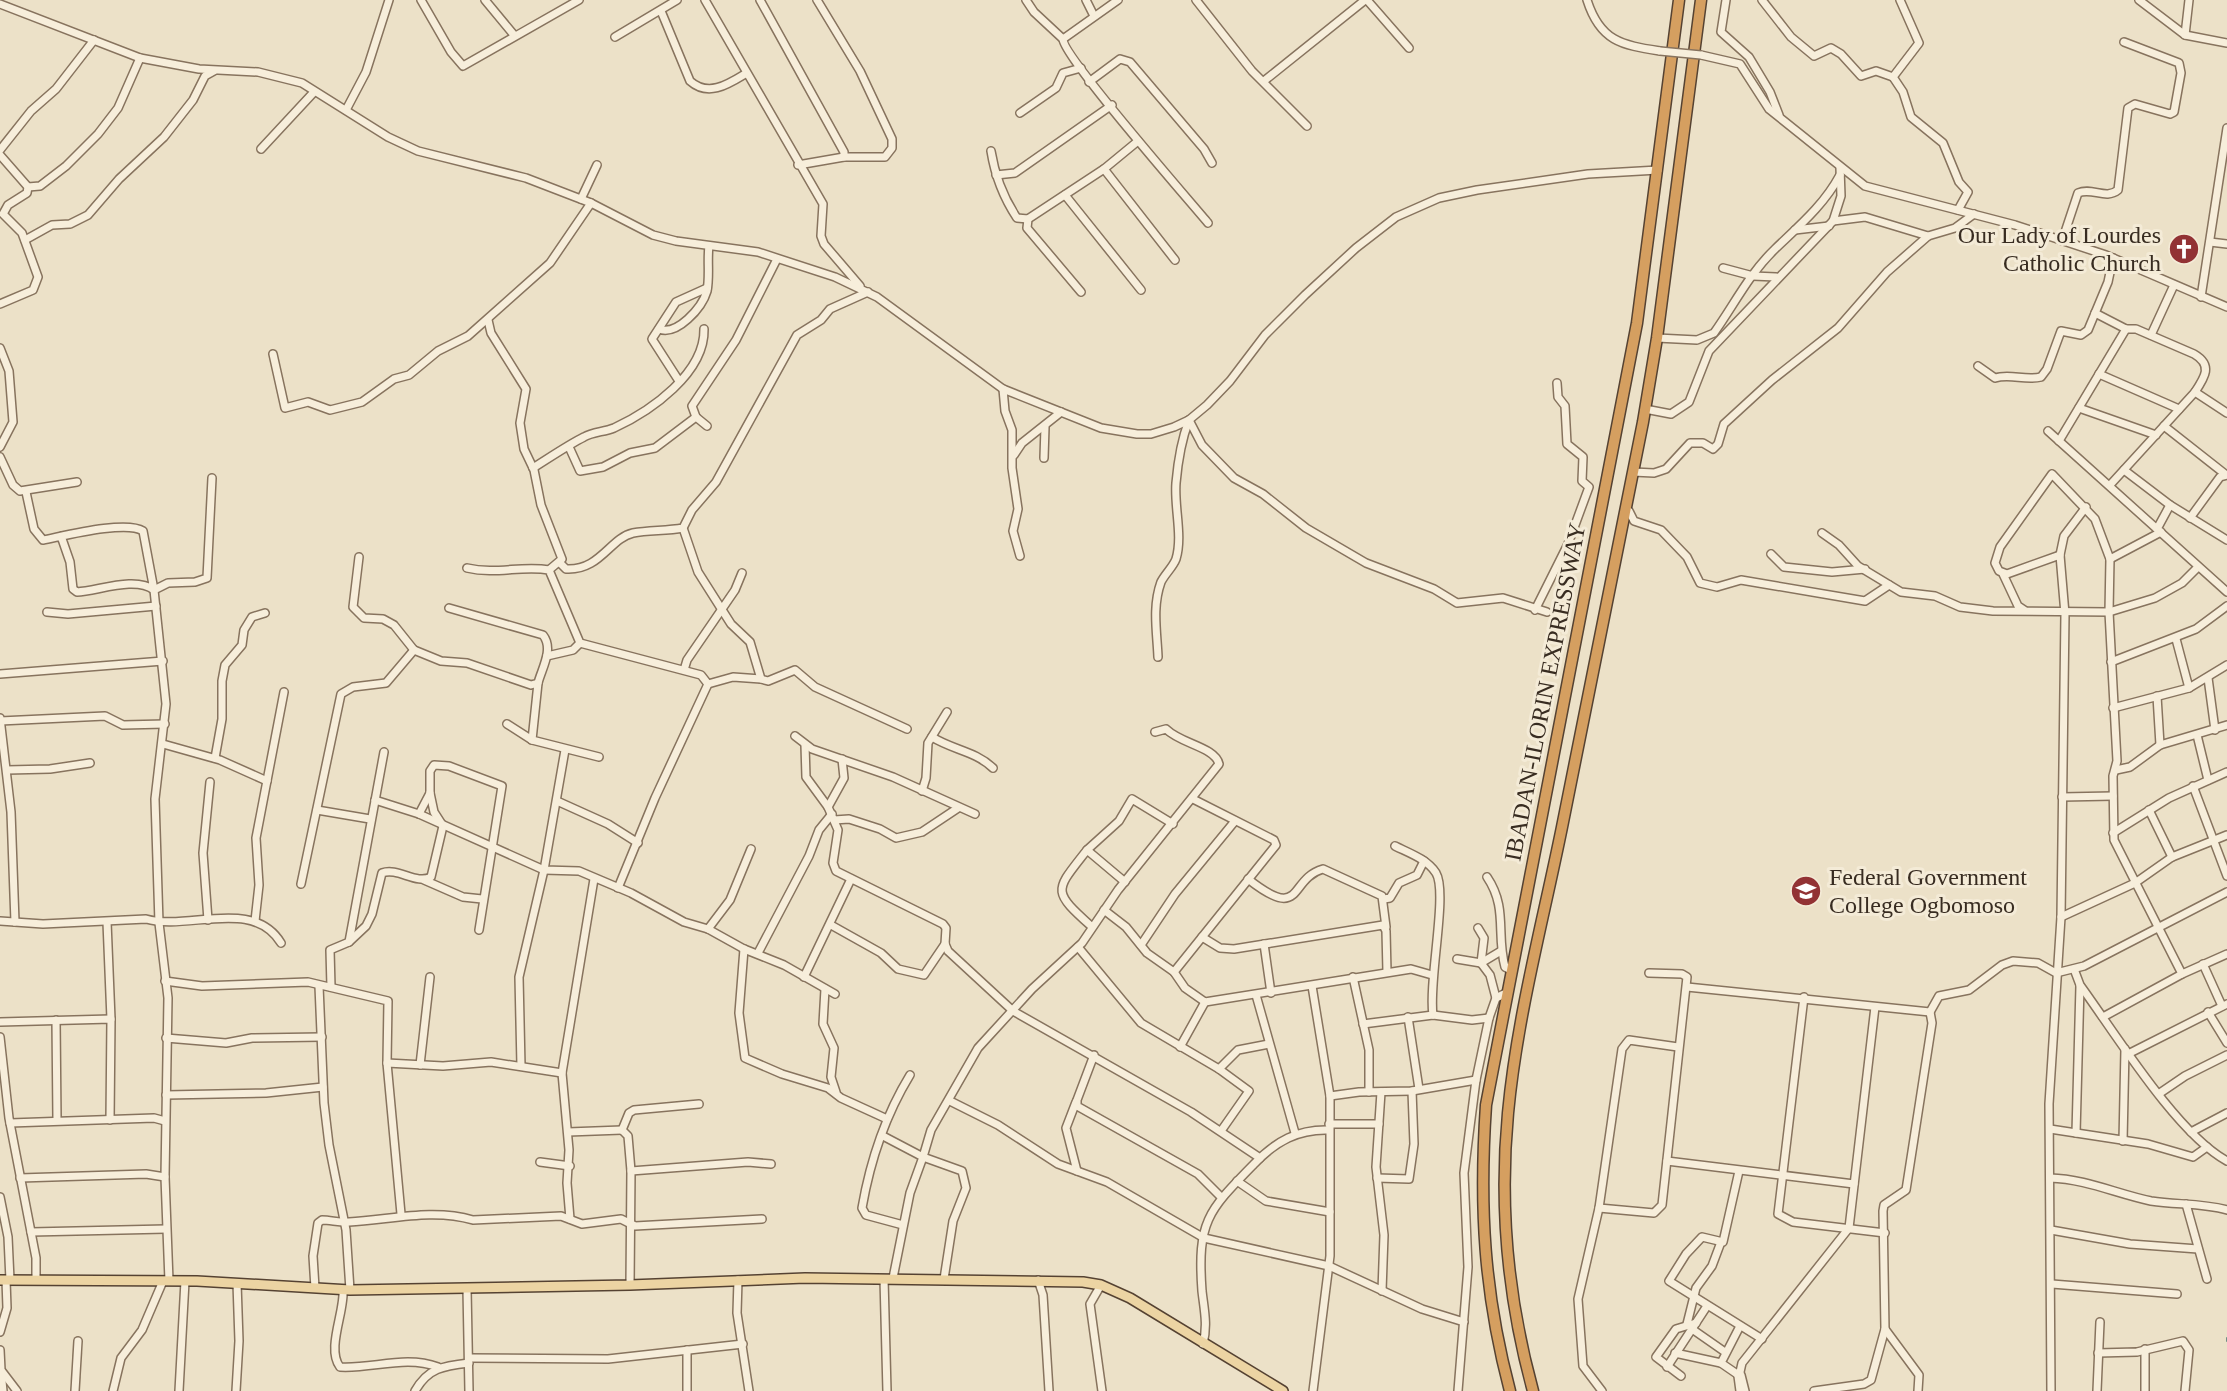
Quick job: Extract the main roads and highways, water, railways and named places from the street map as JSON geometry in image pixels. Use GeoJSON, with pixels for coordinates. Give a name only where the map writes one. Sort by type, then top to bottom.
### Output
{"type":"FeatureCollection","features":[{"type":"Feature","properties":{"kind":"highway","name":"IBADAN-ILORIN EXPRESSWAY"},"geometry":{"type":"LineString","coordinates":[[1510,1391],[1492,1316],[1482,1211],[1486,1105],[1501,995],[1511,970],[1620,419],[1659,170],[1679,0]]}},
{"type":"Feature","properties":{"kind":"highway","name":"IBADAN-ILORIN EXPRESSWAY"},"geometry":{"type":"LineString","coordinates":[[1533,1391],[1517,1324],[1509,1271],[1504,1182],[1508,1111],[1528,997],[1645,409],[1657,338],[1701,0]]}},
{"type":"Feature","properties":{"kind":"main road"},"geometry":{"type":"LineString","coordinates":[[5,1280],[185,1281],[346,1290],[888,1278],[1038,1280],[1101,1285],[1148,1307],[1203,1344],[1283,1391]]}},
{"type":"Feature","properties":{"kind":"place","name":"Our Lady of Lourdes Catholic Church"},"geometry":{"type":"Point","coordinates":[2184,249]}},
{"type":"Feature","properties":{"kind":"place","name":"Federal Government College Ogbomoso"},"geometry":{"type":"Point","coordinates":[1806,891]}}]}
